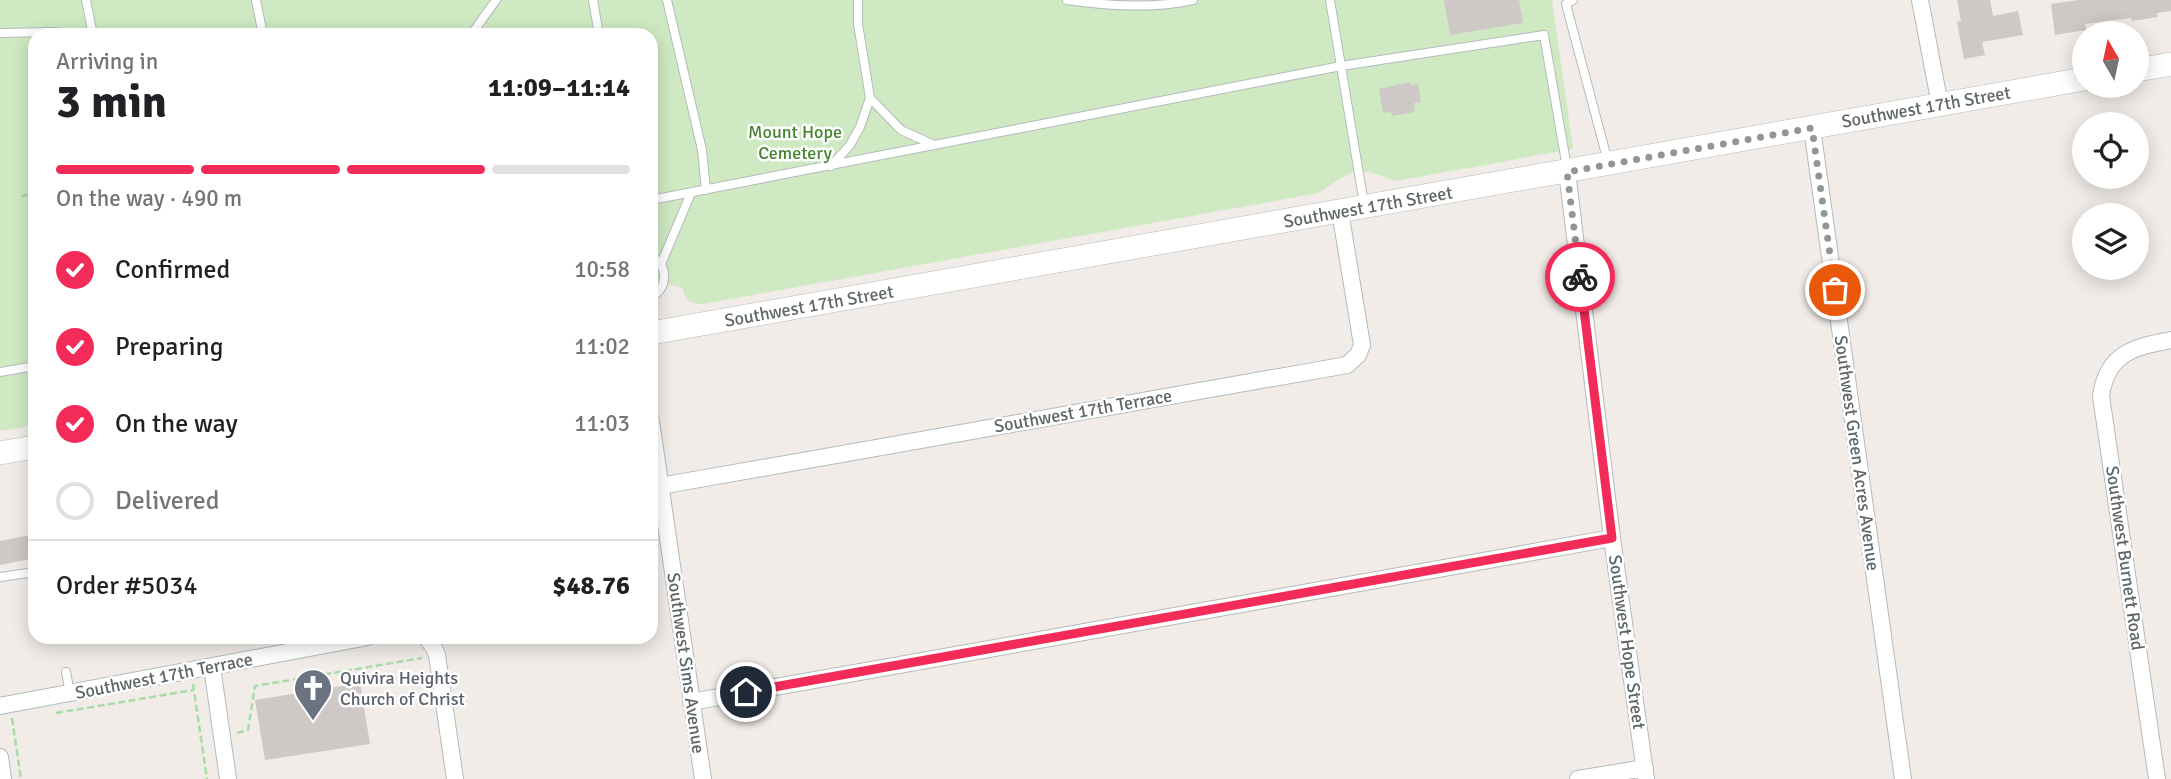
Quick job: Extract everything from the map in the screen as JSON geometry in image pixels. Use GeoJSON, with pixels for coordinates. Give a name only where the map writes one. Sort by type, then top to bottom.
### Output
{"type":"FeatureCollection","features":[{"type":"Feature","properties":{"kind":"main road"},"geometry":{"type":"LineString","coordinates":[[2149,68],[2171,64]]}},
{"type":"Feature","properties":{"kind":"main road","name":"Southwest 17th Street"},"geometry":{"type":"LineString","coordinates":[[658,332],[2072,81]]}},
{"type":"Feature","properties":{"kind":"main road"},"geometry":{"type":"LineString","coordinates":[[0,453],[28,448]]}},
{"type":"Feature","properties":{"kind":"street"},"geometry":{"type":"LineString","coordinates":[[1920,0],[1940,105]]}},
{"type":"Feature","properties":{"kind":"street","name":"Southwest Green Acres Avenue"},"geometry":{"type":"LineString","coordinates":[[1812,128],[1903,779]]}},
{"type":"Feature","properties":{"kind":"street","name":"Southwest Hope Street"},"geometry":{"type":"LineString","coordinates":[[1567,172],[1612,538],[1646,773]]}},
{"type":"Feature","properties":{"kind":"street","name":"Southwest 17th Terrace"},"geometry":{"type":"LineString","coordinates":[[660,486],[1347,365],[1358,355],[1362,345],[1340,211]]}},
{"type":"Feature","properties":{"kind":"street","name":"Southwest Burnett Road"},"geometry":{"type":"LineString","coordinates":[[2157,779],[2101,396],[2108,373],[2122,356],[2134,348],[2171,340]]}},
{"type":"Feature","properties":{"kind":"street","name":"Southwest Sims Avenue"},"geometry":{"type":"LineString","coordinates":[[658,472],[702,779]]}},
{"type":"Feature","properties":{"kind":"street"},"geometry":{"type":"LineString","coordinates":[[691,702],[1612,538]]}},
{"type":"Feature","properties":{"kind":"street","name":"Southwest 17th Terrace"},"geometry":{"type":"LineString","coordinates":[[5,706],[332,644]]}},
{"type":"Feature","properties":{"kind":"street"},"geometry":{"type":"LineString","coordinates":[[429,644],[437,655],[455,779]]}},
{"type":"Feature","properties":{"kind":"street"},"geometry":{"type":"LineString","coordinates":[[212,667],[228,779]]}},
{"type":"Feature","properties":{"kind":"street"},"geometry":{"type":"LineString","coordinates":[[0,757],[3,779]]}},
{"type":"Feature","properties":{"kind":"street"},"geometry":{"type":"LineString","coordinates":[[1578,779],[1646,773]]}},
{"type":"Feature","properties":{"kind":"lane"},"geometry":{"type":"LineString","coordinates":[[86,0],[92,28]]}},
{"type":"Feature","properties":{"kind":"lane"},"geometry":{"type":"LineString","coordinates":[[256,0],[262,28]]}},
{"type":"Feature","properties":{"kind":"lane"},"geometry":{"type":"LineString","coordinates":[[476,28],[496,0]]}},
{"type":"Feature","properties":{"kind":"lane"},"geometry":{"type":"LineString","coordinates":[[593,0],[598,28]]}},
{"type":"Feature","properties":{"kind":"lane"},"geometry":{"type":"LineString","coordinates":[[667,0],[702,150],[705,190]]}},
{"type":"Feature","properties":{"kind":"lane"},"geometry":{"type":"LineString","coordinates":[[831,166],[850,145],[860,127],[870,98],[858,24],[858,0]]}},
{"type":"Feature","properties":{"kind":"lane"},"geometry":{"type":"LineString","coordinates":[[1067,0],[1093,4],[1171,5],[1193,0]]}},
{"type":"Feature","properties":{"kind":"lane"},"geometry":{"type":"LineString","coordinates":[[1330,0],[1364,207]]}},
{"type":"Feature","properties":{"kind":"lane"},"geometry":{"type":"LineString","coordinates":[[1573,0],[1566,4],[1608,164]]}},
{"type":"Feature","properties":{"kind":"lane"},"geometry":{"type":"LineString","coordinates":[[0,33],[28,32]]}},
{"type":"Feature","properties":{"kind":"lane"},"geometry":{"type":"LineString","coordinates":[[658,199],[1341,66],[1544,35],[1567,172]]}},
{"type":"Feature","properties":{"kind":"lane"},"geometry":{"type":"LineString","coordinates":[[870,98],[901,130],[935,146]]}},
{"type":"Feature","properties":{"kind":"lane"},"geometry":{"type":"LineString","coordinates":[[661,264],[691,193]]}},
{"type":"Feature","properties":{"kind":"lane"},"geometry":{"type":"LineString","coordinates":[[658,262],[664,271],[663,286],[658,291]]}},
{"type":"Feature","properties":{"kind":"lane"},"geometry":{"type":"LineString","coordinates":[[0,372],[28,367]]}},
{"type":"Feature","properties":{"kind":"lane"},"geometry":{"type":"LineString","coordinates":[[0,577],[28,573]]}},
{"type":"Feature","properties":{"kind":"lane"},"geometry":{"type":"LineString","coordinates":[[66,672],[70,693]]}},
{"type":"Feature","properties":{"kind":"path"},"geometry":{"type":"LineString","coordinates":[[21,196],[28,195]]}},
{"type":"Feature","properties":{"kind":"path"},"geometry":{"type":"LineString","coordinates":[[233,734],[248,730],[255,686],[429,644]]}},
{"type":"Feature","properties":{"kind":"path"},"geometry":{"type":"LineString","coordinates":[[191,670],[207,779]]}},
{"type":"Feature","properties":{"kind":"path"},"geometry":{"type":"LineString","coordinates":[[51,714],[194,690]]}},
{"type":"Feature","properties":{"kind":"path"},"geometry":{"type":"LineString","coordinates":[[5,706],[21,779]]}},
{"type":"Feature","properties":{"kind":"green space","name":"Mount Hope Cemetery"},"geometry":{"type":"Polygon","coordinates":[[[0,0],[1552,0],[1573,149],[1396,181],[1363,171],[1355,172],[1319,193],[703,304],[687,299],[683,288],[658,282],[658,28],[28,28],[28,426],[0,431],[0,0]]]}},
{"type":"Feature","properties":{"kind":"building"},"geometry":{"type":"Polygon","coordinates":[[[1444,0],[1519,0],[1523,23],[1450,35],[1444,0]]]}},
{"type":"Feature","properties":{"kind":"building"},"geometry":{"type":"Polygon","coordinates":[[[1957,0],[1990,0],[1993,16],[2018,11],[2023,35],[1982,42],[1985,55],[1964,59],[1957,22],[1961,21],[1957,0]]]}},
{"type":"Feature","properties":{"kind":"building"},"geometry":{"type":"Polygon","coordinates":[[[2079,0],[2171,0],[2171,11],[2157,13],[2158,17],[2132,21],[2131,18],[2072,21],[2072,32],[2055,35],[2051,4],[2079,0]]]}},
{"type":"Feature","properties":{"kind":"building"},"geometry":{"type":"Polygon","coordinates":[[[1410,82],[1410,85],[1418,84],[1421,102],[1414,103],[1415,112],[1392,116],[1391,112],[1383,113],[1379,89],[1410,82]]]}},
{"type":"Feature","properties":{"kind":"building"},"geometry":{"type":"Polygon","coordinates":[[[28,535],[28,559],[0,565],[0,541],[28,535]]]}},
{"type":"Feature","properties":{"kind":"building","name":"Quivira Heights Church of Christ"},"geometry":{"type":"Polygon","coordinates":[[[360,683],[370,744],[265,760],[255,700],[360,683]]]}},
{"type":"Feature","properties":{"kind":"way so far"},"geometry":{"type":"LineString","coordinates":[[1580,277],[1567,172],[1812,128],[1835,290]]}},
{"type":"Feature","properties":{"kind":"place","name":"Quivira Heights Church of Christ"},"geometry":{"type":"Point","coordinates":[313,722]}},
{"type":"Feature","properties":{"kind":"route"},"geometry":{"type":"LineString","coordinates":[[746,692],[1612,538],[1580,277]]}}]}
